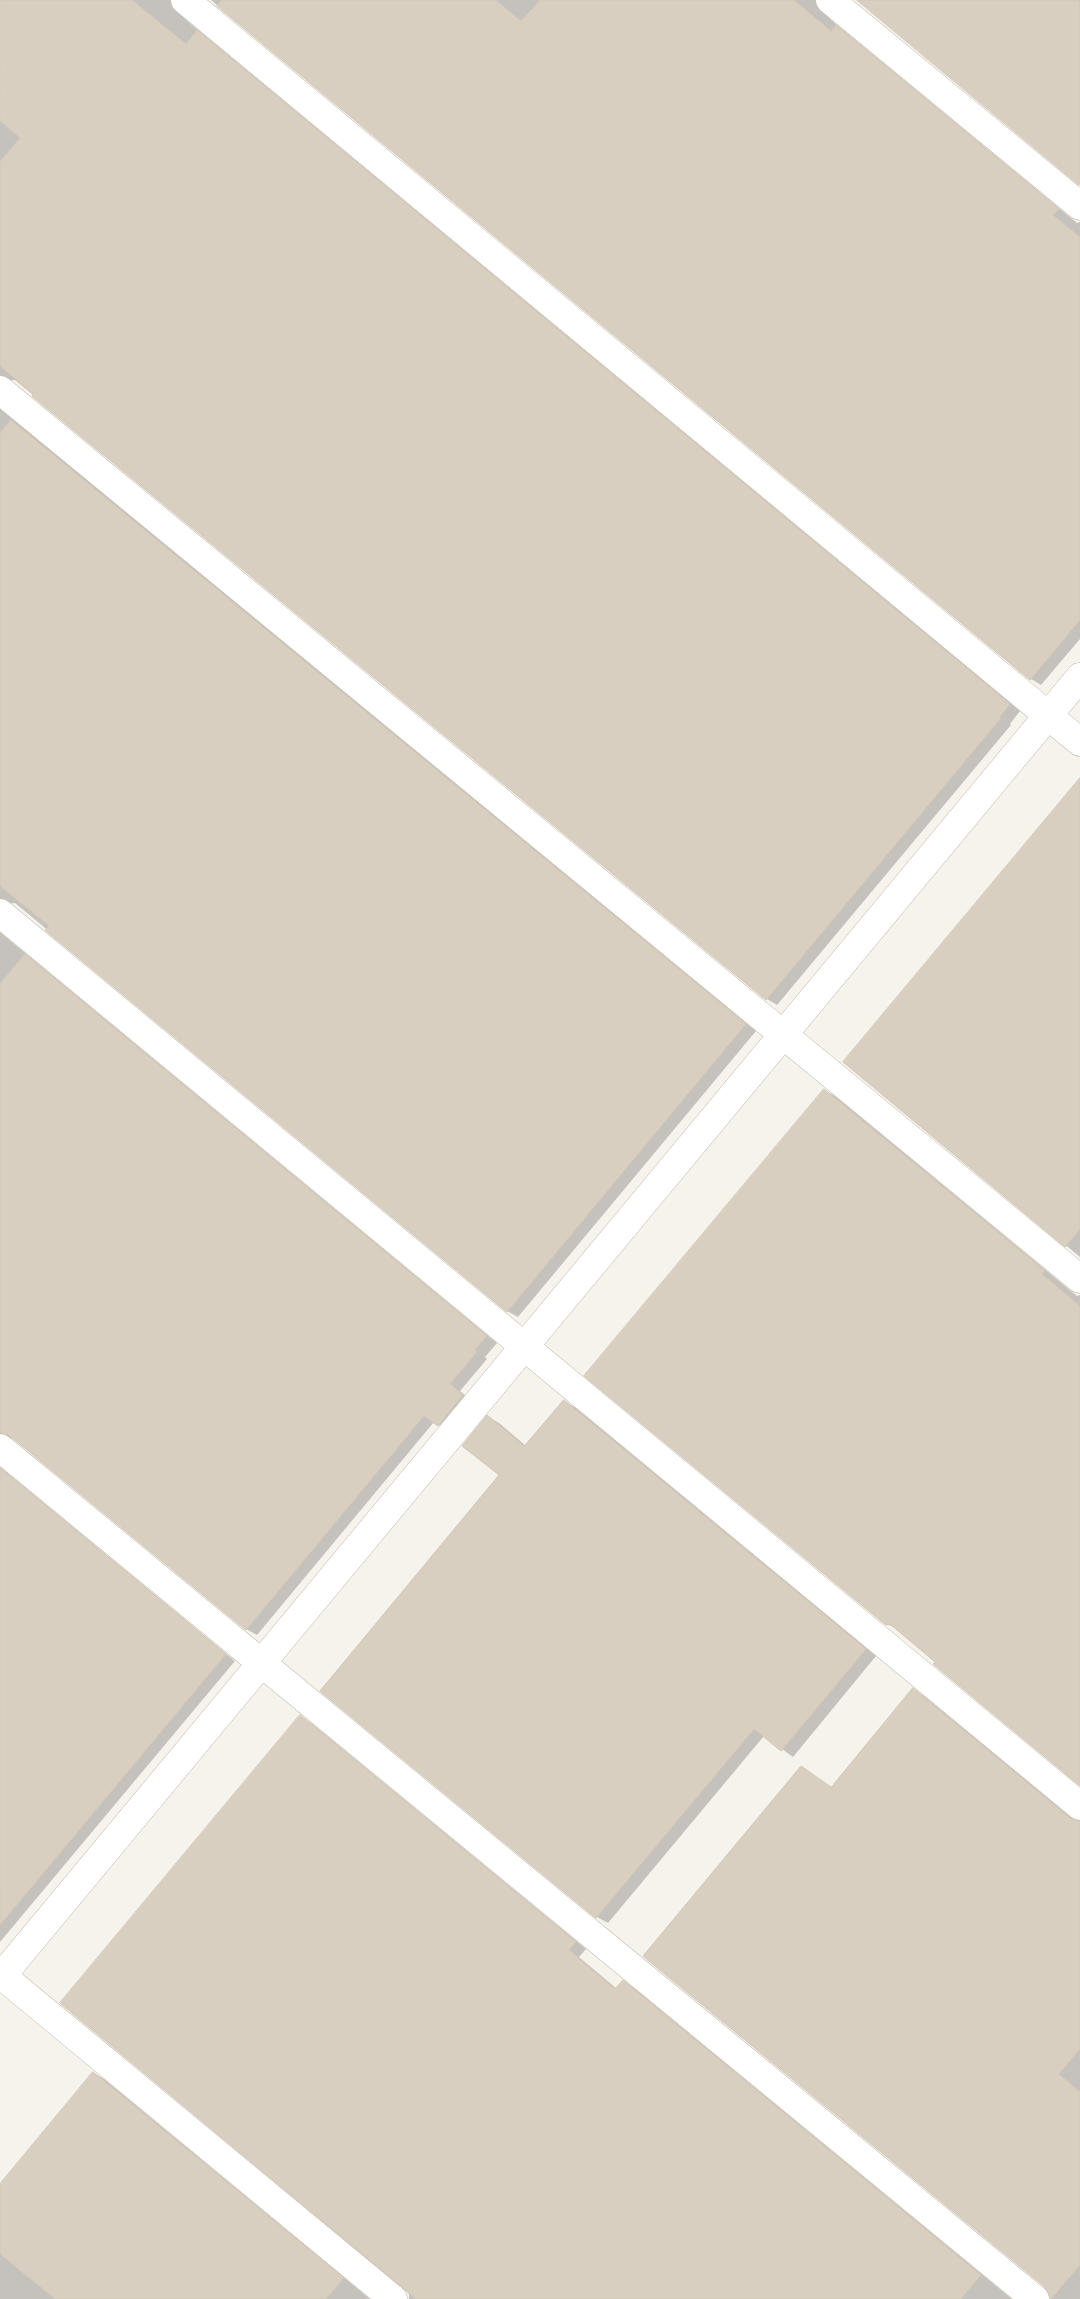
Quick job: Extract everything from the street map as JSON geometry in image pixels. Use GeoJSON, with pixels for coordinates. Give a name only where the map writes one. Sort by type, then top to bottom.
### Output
{"type":"FeatureCollection","features":[{"type":"Feature","properties":{"kind":"lane"},"geometry":{"type":"LineString","coordinates":[[185,0],[1080,742]]}},
{"type":"Feature","properties":{"kind":"lane"},"geometry":{"type":"LineString","coordinates":[[830,0],[1080,206]]}},
{"type":"Feature","properties":{"kind":"lane"},"geometry":{"type":"LineString","coordinates":[[0,390],[1080,1279]]}},
{"type":"Feature","properties":{"kind":"lane"},"geometry":{"type":"LineString","coordinates":[[393,2299],[1,1976],[1080,677]]}},
{"type":"Feature","properties":{"kind":"lane"},"geometry":{"type":"LineString","coordinates":[[0,913],[1080,1806]]}},
{"type":"Feature","properties":{"kind":"lane"},"geometry":{"type":"LineString","coordinates":[[0,1448],[1034,2299]]}},
{"type":"Feature","properties":{"kind":"building"},"geometry":{"type":"Polygon","coordinates":[[[0,0],[132,0],[186,44],[197,30],[1010,704],[1001,718],[766,1000],[32,396],[33,394],[0,366],[0,161],[20,138],[0,121],[0,0]]]}},
{"type":"Feature","properties":{"kind":"building"},"geometry":{"type":"Polygon","coordinates":[[[222,0],[496,0],[521,21],[540,0],[794,0],[831,31],[836,25],[1059,209],[1053,215],[1080,237],[1080,620],[1030,680],[217,6],[222,0]]]}},
{"type":"Feature","properties":{"kind":"building"},"geometry":{"type":"Polygon","coordinates":[[[857,0],[1080,0],[1079,185],[857,0]]]}},
{"type":"Feature","properties":{"kind":"building"},"geometry":{"type":"Polygon","coordinates":[[[11,420],[746,1024],[507,1312],[45,930],[49,926],[0,886],[0,433],[11,420]]]}},
{"type":"Feature","properties":{"kind":"building"},"geometry":{"type":"Polygon","coordinates":[[[1080,778],[1080,1229],[1065,1247],[843,1062],[1080,778]]]}},
{"type":"Feature","properties":{"kind":"building"},"geometry":{"type":"Polygon","coordinates":[[[25,954],[487,1336],[475,1350],[477,1352],[450,1384],[463,1395],[438,1426],[424,1416],[246,1630],[10,1436],[0,1433],[0,984],[25,954]]]}},
{"type":"Feature","properties":{"kind":"building"},"geometry":{"type":"Polygon","coordinates":[[[824,1089],[1045,1271],[1042,1274],[1080,1306],[1080,1786],[933,1664],[935,1662],[890,1624],[886,1625],[584,1376],[824,1089]]]}},
{"type":"Feature","properties":{"kind":"building"},"geometry":{"type":"Polygon","coordinates":[[[564,1400],[866,1649],[781,1751],[754,1729],[596,1918],[320,1691],[499,1475],[462,1446],[487,1415],[524,1446],[564,1400]]]}},
{"type":"Feature","properties":{"kind":"building"},"geometry":{"type":"Polygon","coordinates":[[[0,1468],[226,1654],[0,1925],[0,1468]]]}},
{"type":"Feature","properties":{"kind":"building"},"geometry":{"type":"Polygon","coordinates":[[[913,1688],[1070,1818],[1080,1821],[1080,2049],[1059,2074],[1080,2092],[1080,2265],[1051,2299],[1045,2287],[643,1956],[801,1766],[831,1787],[913,1688]]]}},
{"type":"Feature","properties":{"kind":"building"},"geometry":{"type":"Polygon","coordinates":[[[300,1715],[576,1942],[569,1950],[615,1989],[623,1980],[981,2275],[961,2299],[416,2299],[60,2003],[300,1715]]]}},
{"type":"Feature","properties":{"kind":"building"},"geometry":{"type":"Polygon","coordinates":[[[93,2072],[344,2278],[326,2299],[55,2299],[0,2254],[0,2184],[93,2072]]]}}]}
